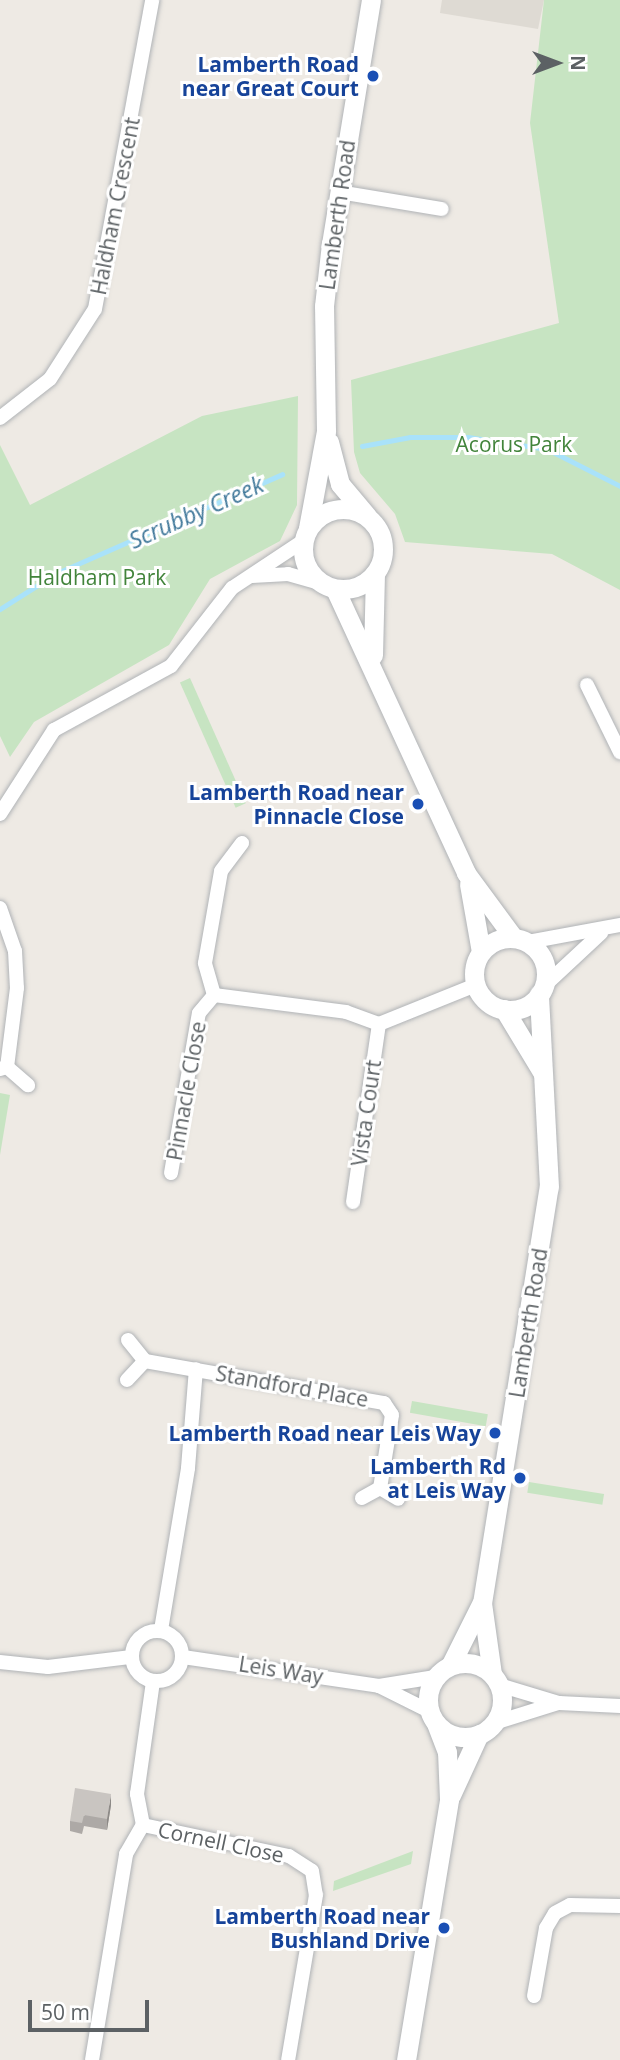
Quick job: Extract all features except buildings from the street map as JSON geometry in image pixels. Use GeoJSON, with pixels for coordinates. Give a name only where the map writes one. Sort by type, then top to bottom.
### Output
{"type":"FeatureCollection","features":[{"type":"Feature","properties":{"kind":"street","name":"Haldham Crescent"},"geometry":{"type":"LineString","coordinates":[[0,418],[50,379],[95,309],[152,0]]}},
{"type":"Feature","properties":{"kind":"street","name":"Lamberth Road"},"geometry":{"type":"LineString","coordinates":[[372,0],[324,306],[326,431],[306,535],[305,565],[328,586],[374,666],[466,873],[481,952],[476,985],[487,1001],[504,1009],[547,1082]]}},
{"type":"Feature","properties":{"kind":"street"},"geometry":{"type":"LineString","coordinates":[[340,192],[442,209]]}},
{"type":"Feature","properties":{"kind":"street","name":"Lamberth Road"},"geometry":{"type":"LineString","coordinates":[[326,431],[340,484],[382,539],[375,573],[374,666]]}},
{"type":"Feature","properties":{"kind":"street"},"geometry":{"type":"LineString","coordinates":[[0,814],[54,730],[171,666],[232,588],[306,535],[337,509],[369,519]]}},
{"type":"Feature","properties":{"kind":"street"},"geometry":{"type":"LineString","coordinates":[[251,576],[288,574],[328,586],[357,587],[375,573]]}},
{"type":"Feature","properties":{"kind":"street"},"geometry":{"type":"LineString","coordinates":[[587,685],[620,752]]}},
{"type":"Feature","properties":{"kind":"street"},"geometry":{"type":"LineString","coordinates":[[214,995],[205,963],[221,872],[242,843]]}},
{"type":"Feature","properties":{"kind":"street","name":"Lamberth Road"},"geometry":{"type":"LineString","coordinates":[[406,2060],[449,1799],[447,1752],[433,1717],[435,1676],[451,1664],[482,1603],[549,1186],[542,990],[544,961],[521,940],[466,873]]}},
{"type":"Feature","properties":{"kind":"street"},"geometry":{"type":"LineString","coordinates":[[0,908],[15,951],[17,988],[4,1068],[28,1085]]}},
{"type":"Feature","properties":{"kind":"street"},"geometry":{"type":"LineString","coordinates":[[481,952],[521,940],[602,932],[620,925]]}},
{"type":"Feature","properties":{"kind":"street"},"geometry":{"type":"LineString","coordinates":[[504,1009],[524,1007],[602,932]]}},
{"type":"Feature","properties":{"kind":"street"},"geometry":{"type":"LineString","coordinates":[[379,1024],[476,985]]}},
{"type":"Feature","properties":{"kind":"street","name":"Pinnacle Close"},"geometry":{"type":"LineString","coordinates":[[171,1173],[199,1013],[214,995],[346,1012],[379,1024]]}},
{"type":"Feature","properties":{"kind":"street","name":"Vista Court"},"geometry":{"type":"LineString","coordinates":[[353,1202],[379,1024]]}},
{"type":"Feature","properties":{"kind":"street"},"geometry":{"type":"LineString","coordinates":[[127,1380],[145,1361],[128,1340]]}},
{"type":"Feature","properties":{"kind":"street","name":"Standford Place"},"geometry":{"type":"LineString","coordinates":[[145,1361],[384,1403],[392,1415],[380,1488]]}},
{"type":"Feature","properties":{"kind":"street","name":"Standford Place"},"geometry":{"type":"LineString","coordinates":[[161,1630],[188,1468],[196,1369]]}},
{"type":"Feature","properties":{"kind":"street"},"geometry":{"type":"LineString","coordinates":[[362,1498],[380,1488],[398,1499]]}},
{"type":"Feature","properties":{"kind":"street","name":"Lamberth Road"},"geometry":{"type":"LineString","coordinates":[[449,1799],[486,1729],[502,1705],[482,1603]]}},
{"type":"Feature","properties":{"kind":"street"},"geometry":{"type":"LineString","coordinates":[[161,1630],[177,1640],[183,1657],[173,1676],[153,1681],[138,1672],[131,1657],[140,1636],[161,1630]]}},
{"type":"Feature","properties":{"kind":"street"},"geometry":{"type":"LineString","coordinates":[[0,1662],[48,1667],[131,1657]]}},
{"type":"Feature","properties":{"kind":"street","name":"Leis Way"},"geometry":{"type":"LineString","coordinates":[[183,1657],[379,1686],[435,1676]]}},
{"type":"Feature","properties":{"kind":"street"},"geometry":{"type":"LineString","coordinates":[[451,1664],[473,1663],[496,1679],[559,1703],[620,1706]]}},
{"type":"Feature","properties":{"kind":"street"},"geometry":{"type":"LineString","coordinates":[[92,2060],[125,1854],[143,1825],[136,1794],[153,1681]]}},
{"type":"Feature","properties":{"kind":"street","name":"Leis Way"},"geometry":{"type":"LineString","coordinates":[[379,1686],[433,1717]]}},
{"type":"Feature","properties":{"kind":"street"},"geometry":{"type":"LineString","coordinates":[[433,1717],[456,1736],[486,1729],[559,1703]]}},
{"type":"Feature","properties":{"kind":"street","name":"Cornell Close"},"geometry":{"type":"LineString","coordinates":[[143,1825],[289,1856],[312,1871],[316,1895],[288,2060]]}},
{"type":"Feature","properties":{"kind":"street"},"geometry":{"type":"LineString","coordinates":[[534,1996],[546,1928],[555,1913],[570,1905],[620,1906]]}},
{"type":"Feature","properties":{"kind":"shaded area"},"geometry":{"type":"Polygon","coordinates":[[[442,0],[544,0],[538,29],[440,13],[442,0]]]}},
{"type":"Feature","properties":{"kind":"green space","name":"Acorus Park"},"geometry":{"type":"Polygon","coordinates":[[[544,0],[620,0],[620,590],[552,554],[405,542],[395,514],[360,473],[354,452],[351,380],[559,323],[530,123],[544,0]]]}},
{"type":"Feature","properties":{"kind":"green space","name":"Haldham Park"},"geometry":{"type":"Polygon","coordinates":[[[298,396],[297,505],[280,541],[210,579],[169,645],[34,722],[10,757],[0,736],[0,445],[30,505],[202,416],[298,396]]]}},
{"type":"Feature","properties":{"kind":"green space"},"geometry":{"type":"Polygon","coordinates":[[[190,678],[246,803],[236,808],[180,682],[190,678]]]}},
{"type":"Feature","properties":{"kind":"green space"},"geometry":{"type":"Polygon","coordinates":[[[0,1093],[10,1095],[0,1155],[0,1093]]]}},
{"type":"Feature","properties":{"kind":"green space"},"geometry":{"type":"Polygon","coordinates":[[[412,1401],[488,1414],[486,1426],[410,1413],[412,1401]]]}},
{"type":"Feature","properties":{"kind":"green space"},"geometry":{"type":"Polygon","coordinates":[[[529,1482],[604,1494],[602,1505],[527,1493],[529,1482]]]}},
{"type":"Feature","properties":{"kind":"green space"},"geometry":{"type":"Polygon","coordinates":[[[413,1851],[411,1864],[333,1891],[334,1881],[413,1851]]]}},
{"type":"Feature","properties":{"kind":"waterway","name":"Scrubby Creek"},"geometry":{"type":"LineString","coordinates":[[362,446],[410,437],[468,437],[547,449],[620,486]]}},
{"type":"Feature","properties":{"kind":"waterway","name":"Scrubby Creek"},"geometry":{"type":"LineString","coordinates":[[0,609],[57,573],[282,474]]}},
{"type":"Feature","properties":{"kind":"place","name":"Lamberth Road near Great Court"},"geometry":{"type":"Point","coordinates":[373,76]}},
{"type":"Feature","properties":{"kind":"place","name":"Lamberth Road near Pinnacle Close"},"geometry":{"type":"Point","coordinates":[418,804]}},
{"type":"Feature","properties":{"kind":"place","name":"Lamberth Road near Leis Way"},"geometry":{"type":"Point","coordinates":[495,1433]}},
{"type":"Feature","properties":{"kind":"place","name":"Lamberth Rd at Leis Way"},"geometry":{"type":"Point","coordinates":[520,1478]}},
{"type":"Feature","properties":{"kind":"place","name":"Lamberth Road near Bushland Drive"},"geometry":{"type":"Point","coordinates":[444,1928]}}]}
